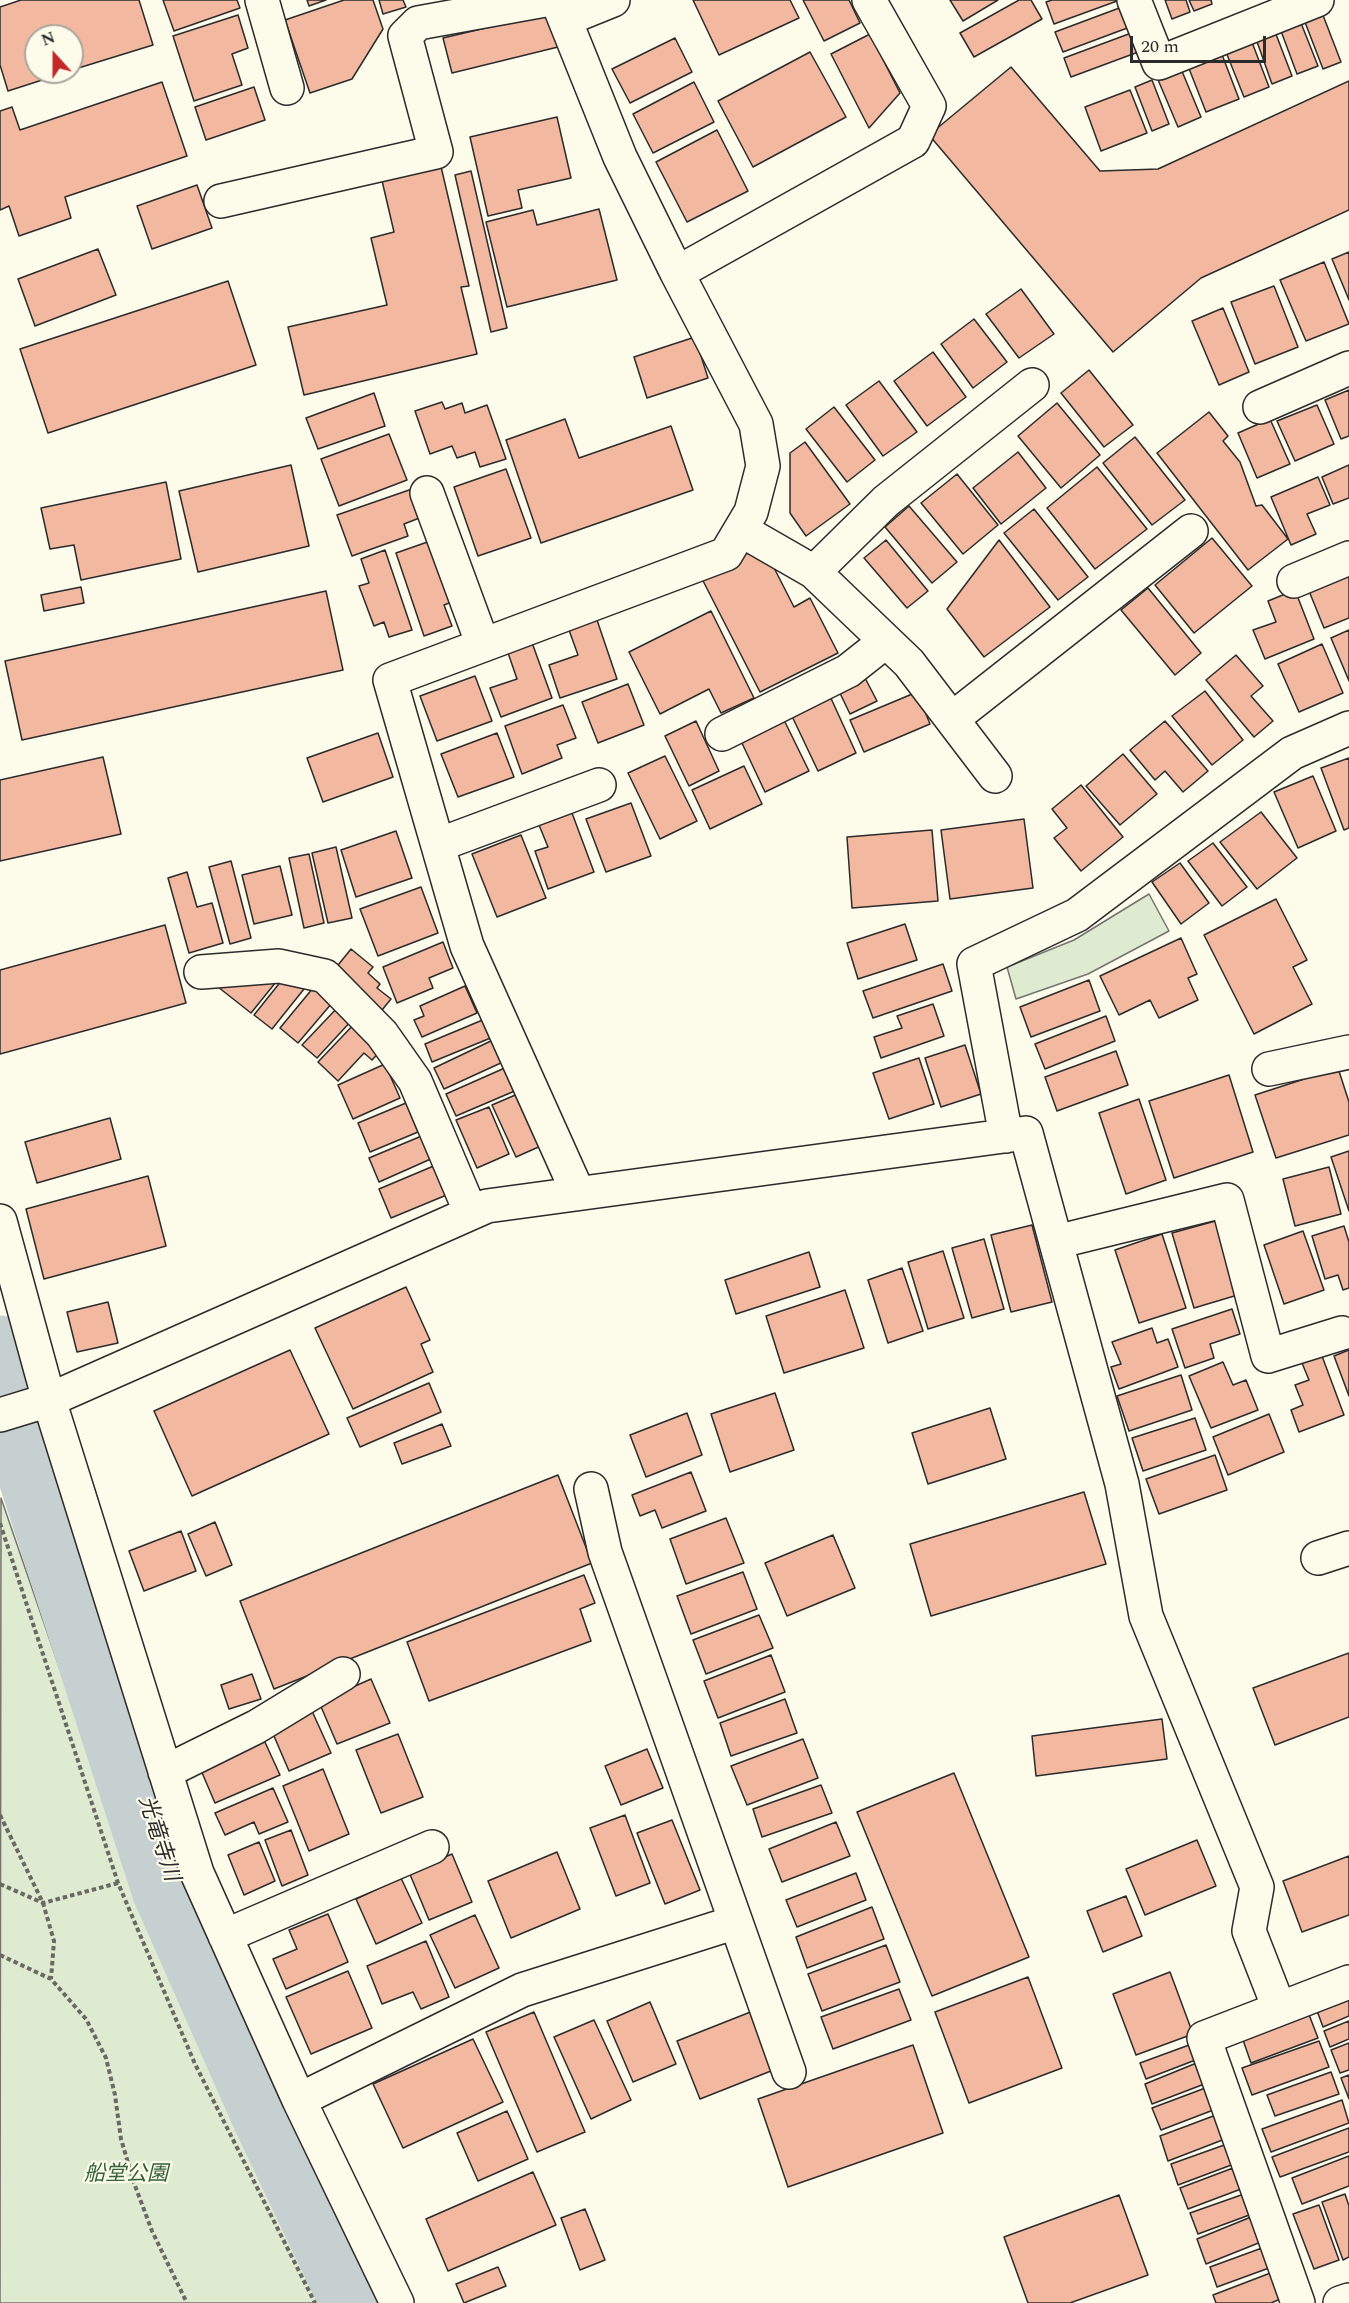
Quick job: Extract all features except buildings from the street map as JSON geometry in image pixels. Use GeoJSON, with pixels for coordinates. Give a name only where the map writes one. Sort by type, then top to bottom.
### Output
{"type":"FeatureCollection","features":[{"type":"Feature","properties":{"kind":"street"},"geometry":{"type":"LineString","coordinates":[[262,0],[287,88]]}},
{"type":"Feature","properties":{"kind":"street"},"geometry":{"type":"LineString","coordinates":[[221,201],[436,152],[405,36],[418,23],[613,0]]}},
{"type":"Feature","properties":{"kind":"street"},"geometry":{"type":"LineString","coordinates":[[677,273],[913,141],[929,106],[869,0]]}},
{"type":"Feature","properties":{"kind":"street"},"geometry":{"type":"LineString","coordinates":[[1134,0],[1159,63],[1317,0]]}},
{"type":"Feature","properties":{"kind":"street"},"geometry":{"type":"LineString","coordinates":[[556,6],[620,157],[677,273],[756,424],[763,466],[751,512],[726,554],[390,680],[467,946],[578,1193]]}},
{"type":"Feature","properties":{"kind":"street"},"geometry":{"type":"LineString","coordinates":[[1260,407],[1349,368]]}},
{"type":"Feature","properties":{"kind":"street"},"geometry":{"type":"LineString","coordinates":[[814,572],[886,501],[1032,385]]}},
{"type":"Feature","properties":{"kind":"street"},"geometry":{"type":"LineString","coordinates":[[426,493],[483,645]]}},
{"type":"Feature","properties":{"kind":"street"},"geometry":{"type":"LineString","coordinates":[[741,530],[814,572],[909,663],[995,776]]}},
{"type":"Feature","properties":{"kind":"street"},"geometry":{"type":"LineString","coordinates":[[952,719],[1191,531]]}},
{"type":"Feature","properties":{"kind":"street"},"geometry":{"type":"LineString","coordinates":[[1294,581],[1349,558]]}},
{"type":"Feature","properties":{"kind":"street"},"geometry":{"type":"LineString","coordinates":[[722,734],[848,671],[886,641]]}},
{"type":"Feature","properties":{"kind":"street"},"geometry":{"type":"LineString","coordinates":[[1006,1136],[974,964],[1077,915],[1292,753],[1349,728]]}},
{"type":"Feature","properties":{"kind":"street"},"geometry":{"type":"LineString","coordinates":[[438,845],[599,785]]}},
{"type":"Feature","properties":{"kind":"street"},"geometry":{"type":"LineString","coordinates":[[201,972],[279,966],[325,976],[382,1034],[415,1082],[471,1212]]}},
{"type":"Feature","properties":{"kind":"street"},"geometry":{"type":"LineString","coordinates":[[1269,1069],[1349,1052]]}},
{"type":"Feature","properties":{"kind":"street"},"geometry":{"type":"LineString","coordinates":[[0,1415],[45,1401],[487,1206],[1026,1133],[1122,1484],[1146,1616],[1257,1887],[1249,1931],[1279,2008]]}},
{"type":"Feature","properties":{"kind":"street"},"geometry":{"type":"LineString","coordinates":[[1056,1242],[1227,1200],[1268,1356],[1342,1333]]}},
{"type":"Feature","properties":{"kind":"street"},"geometry":{"type":"LineString","coordinates":[[0,1221],[45,1401],[196,1873],[298,2100],[397,2303]]}},
{"type":"Feature","properties":{"kind":"street"},"geometry":{"type":"LineString","coordinates":[[591,1490],[605,1552],[789,2072]]}},
{"type":"Feature","properties":{"kind":"street"},"geometry":{"type":"LineString","coordinates":[[1318,1558],[1349,1548]]}},
{"type":"Feature","properties":{"kind":"street"},"geometry":{"type":"LineString","coordinates":[[165,1772],[256,1727],[343,1674]]}},
{"type":"Feature","properties":{"kind":"street"},"geometry":{"type":"LineString","coordinates":[[225,1936],[432,1847]]}},
{"type":"Feature","properties":{"kind":"street"},"geometry":{"type":"LineString","coordinates":[[298,2100],[522,1990],[736,1922]]}},
{"type":"Feature","properties":{"kind":"street"},"geometry":{"type":"LineString","coordinates":[[1298,2303],[1204,2037],[1349,1982]]}},
{"type":"Feature","properties":{"kind":"street"},"geometry":{"type":"LineString","coordinates":[[1340,2303],[1349,2300]]}},
{"type":"Feature","properties":{"kind":"path"},"geometry":{"type":"LineString","coordinates":[[0,1523],[118,1883],[195,2064],[315,2303]]}},
{"type":"Feature","properties":{"kind":"path"},"geometry":{"type":"LineString","coordinates":[[0,1815],[43,1903],[54,1941],[51,1978]]}},
{"type":"Feature","properties":{"kind":"path"},"geometry":{"type":"LineString","coordinates":[[0,1884],[43,1903],[118,1883]]}},
{"type":"Feature","properties":{"kind":"path"},"geometry":{"type":"LineString","coordinates":[[0,1955],[51,1978],[86,2019],[106,2058],[115,2096],[121,2139],[134,2183],[152,2231],[188,2303]]}},
{"type":"Feature","properties":{"kind":"green space"},"geometry":{"type":"Polygon","coordinates":[[[1149,894],[1169,931],[1088,974],[1016,999],[1007,967],[1074,940],[1149,894]]]}},
{"type":"Feature","properties":{"kind":"green space","name":"船堂公園"},"geometry":{"type":"Polygon","coordinates":[[[1,1498],[132,1879],[212,2071],[331,2303],[0,2303],[1,1498]]]}},
{"type":"Feature","properties":{"kind":"waterway","name":"光竜寺川"},"geometry":{"type":"LineString","coordinates":[[0,1356],[172,1888],[271,2112],[362,2303]]}}]}
